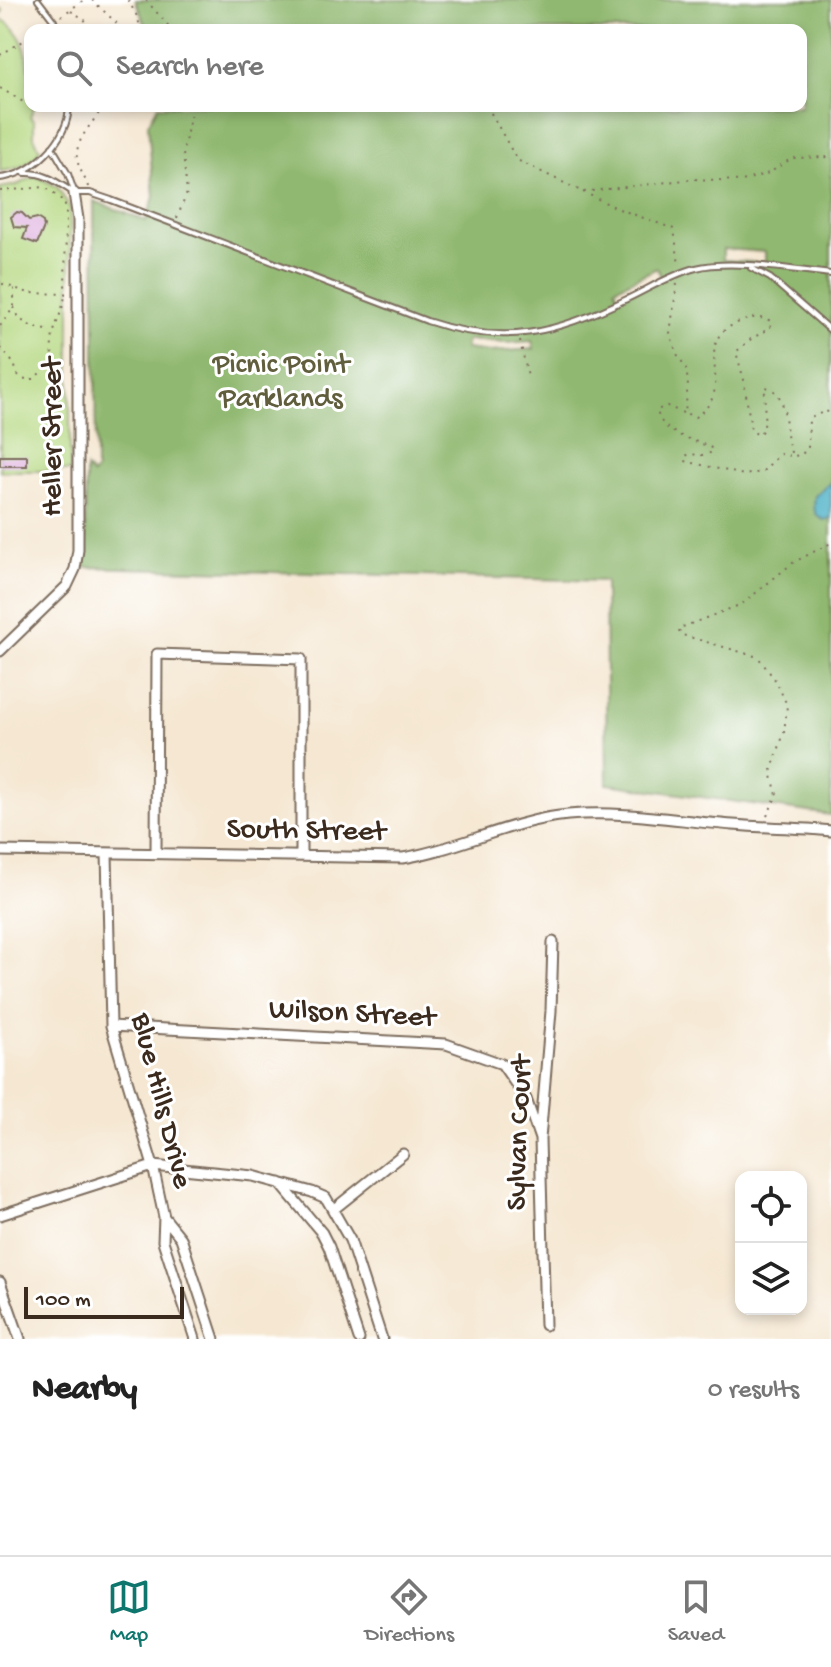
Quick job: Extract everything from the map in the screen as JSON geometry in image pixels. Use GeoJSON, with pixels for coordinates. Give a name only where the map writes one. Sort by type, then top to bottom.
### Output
{"type":"FeatureCollection","features":[{"type":"Feature","properties":{"kind":"street","name":"Heller Street"},"geometry":{"type":"LineString","coordinates":[[0,651],[67,586],[75,569],[78,550],[78,219],[74,193]]}},
{"type":"Feature","properties":{"kind":"street"},"geometry":{"type":"LineString","coordinates":[[156,853],[157,654],[301,659],[301,855]]}},
{"type":"Feature","properties":{"kind":"street","name":"South Street"},"geometry":{"type":"LineString","coordinates":[[0,851],[403,858],[429,854],[537,821],[567,815],[606,814],[831,831]]}},
{"type":"Feature","properties":{"kind":"street","name":"Blue Hills Drive"},"geometry":{"type":"LineString","coordinates":[[107,853],[111,1026],[153,1166],[164,1217],[163,1241],[195,1339]]}},
{"type":"Feature","properties":{"kind":"street","name":"Sylvan Court"},"geometry":{"type":"LineString","coordinates":[[545,1325],[540,1139],[551,1011],[553,942]]}},
{"type":"Feature","properties":{"kind":"street","name":"Wilson Street"},"geometry":{"type":"LineString","coordinates":[[111,1026],[446,1044],[502,1064],[526,1099],[540,1139]]}},
{"type":"Feature","properties":{"kind":"street"},"geometry":{"type":"LineString","coordinates":[[334,1209],[403,1154]]}},
{"type":"Feature","properties":{"kind":"street"},"geometry":{"type":"LineString","coordinates":[[0,1215],[153,1166],[253,1176],[312,1192],[326,1198],[350,1240],[382,1339]]}},
{"type":"Feature","properties":{"kind":"street"},"geometry":{"type":"LineString","coordinates":[[280,1183],[322,1233],[359,1339]]}},
{"type":"Feature","properties":{"kind":"street","name":"Blue Hills Drive"},"geometry":{"type":"LineString","coordinates":[[164,1217],[181,1238],[214,1339]]}},
{"type":"Feature","properties":{"kind":"street"},"geometry":{"type":"LineString","coordinates":[[0,1282],[20,1339]]}},
{"type":"Feature","properties":{"kind":"lane"},"geometry":{"type":"LineString","coordinates":[[38,0],[55,24]]}},
{"type":"Feature","properties":{"kind":"lane"},"geometry":{"type":"LineString","coordinates":[[22,173],[52,147],[68,112]]}},
{"type":"Feature","properties":{"kind":"lane","name":"Heller Street"},"geometry":{"type":"LineString","coordinates":[[52,147],[68,174],[74,193]]}},
{"type":"Feature","properties":{"kind":"lane"},"geometry":{"type":"LineString","coordinates":[[0,178],[35,172],[74,193],[90,193],[455,331],[483,335],[519,335],[563,327],[680,273],[714,265],[831,274]]}},
{"type":"Feature","properties":{"kind":"lane"},"geometry":{"type":"LineString","coordinates":[[749,267],[770,278],[831,331]]}},
{"type":"Feature","properties":{"kind":"path"},"geometry":{"type":"LineString","coordinates":[[54,21],[84,0]]}},
{"type":"Feature","properties":{"kind":"path"},"geometry":{"type":"LineString","coordinates":[[92,0],[118,24]]}},
{"type":"Feature","properties":{"kind":"path"},"geometry":{"type":"LineString","coordinates":[[128,0],[139,24]]}},
{"type":"Feature","properties":{"kind":"path"},"geometry":{"type":"LineString","coordinates":[[146,0],[167,24]]}},
{"type":"Feature","properties":{"kind":"path"},"geometry":{"type":"LineString","coordinates":[[70,10],[88,24]]}},
{"type":"Feature","properties":{"kind":"path"},"geometry":{"type":"LineString","coordinates":[[0,55],[24,41]]}},
{"type":"Feature","properties":{"kind":"path"},"geometry":{"type":"LineString","coordinates":[[0,88],[24,102]]}},
{"type":"Feature","properties":{"kind":"path"},"geometry":{"type":"LineString","coordinates":[[90,193],[77,163],[84,133],[100,112]]}},
{"type":"Feature","properties":{"kind":"path"},"geometry":{"type":"LineString","coordinates":[[174,224],[187,193],[183,153],[191,112]]}},
{"type":"Feature","properties":{"kind":"path"},"geometry":{"type":"LineString","coordinates":[[490,112],[517,160],[619,209],[674,229],[680,273],[670,333],[686,368],[685,413]]}},
{"type":"Feature","properties":{"kind":"path"},"geometry":{"type":"LineString","coordinates":[[583,192],[693,179],[742,181],[769,173],[792,158],[831,157]]}},
{"type":"Feature","properties":{"kind":"path"},"geometry":{"type":"LineString","coordinates":[[82,182],[88,185]]}},
{"type":"Feature","properties":{"kind":"path"},"geometry":{"type":"LineString","coordinates":[[0,191],[45,187],[63,201],[66,219],[65,294],[63,308],[50,336],[52,357],[56,363],[46,365],[35,379],[20,378],[13,361],[0,348]]}},
{"type":"Feature","properties":{"kind":"path"},"geometry":{"type":"LineString","coordinates":[[0,283],[29,293],[65,294]]}},
{"type":"Feature","properties":{"kind":"path"},"geometry":{"type":"LineString","coordinates":[[14,288],[14,307],[26,324],[53,330]]}},
{"type":"Feature","properties":{"kind":"path"},"geometry":{"type":"LineString","coordinates":[[0,326],[14,307]]}},
{"type":"Feature","properties":{"kind":"path"},"geometry":{"type":"LineString","coordinates":[[793,456],[789,450],[785,417],[778,394],[772,389],[765,387],[764,429],[758,435],[751,430],[744,380],[736,352],[770,328],[771,321],[760,317],[731,325],[718,337],[713,353],[715,389],[706,409],[695,417],[667,406],[657,410],[660,421],[671,431],[713,449],[698,456],[691,453],[685,461],[744,475],[762,472],[780,454],[793,456],[801,455],[808,448],[809,419],[825,411],[831,413]]}},
{"type":"Feature","properties":{"kind":"path"},"geometry":{"type":"LineString","coordinates":[[519,335],[528,377]]}},
{"type":"Feature","properties":{"kind":"path"},"geometry":{"type":"LineString","coordinates":[[761,828],[777,795],[771,772],[784,733],[787,705],[776,681],[758,657],[679,634],[680,628],[742,604],[794,562],[831,543]]}},
{"type":"Feature","properties":{"kind":"green space","name":"Picnic Point Parklands"},"geometry":{"type":"Polygon","coordinates":[[[135,0],[831,0],[831,815],[607,784],[605,581],[85,567],[86,468],[92,475],[96,471],[94,201],[146,221],[154,197],[148,124],[155,112],[807,112],[807,24],[145,24],[135,0]],[[723,249],[723,260],[765,263],[765,252],[723,249]],[[657,268],[615,288],[619,297],[661,277],[657,268]],[[467,340],[465,349],[490,352],[534,349],[532,341],[467,340]]]}},
{"type":"Feature","properties":{"kind":"green space"},"geometry":{"type":"Polygon","coordinates":[[[0,18],[24,45],[24,112],[32,112],[34,137],[40,150],[23,165],[0,171],[0,18]]]}},
{"type":"Feature","properties":{"kind":"green space"},"geometry":{"type":"Polygon","coordinates":[[[36,176],[57,187],[70,208],[70,471],[0,471],[0,188],[17,185],[36,176]]]}},
{"type":"Feature","properties":{"kind":"water"},"geometry":{"type":"Polygon","coordinates":[[[831,482],[831,518],[824,520],[816,513],[815,496],[831,482]]]}},
{"type":"Feature","properties":{"kind":"building"},"geometry":{"type":"Polygon","coordinates":[[[17,212],[29,220],[37,218],[43,222],[37,244],[23,239],[27,228],[14,227],[11,217],[17,212]]]}},
{"type":"Feature","properties":{"kind":"building"},"geometry":{"type":"Polygon","coordinates":[[[0,456],[27,456],[27,466],[0,466],[0,456]]]}}]}
